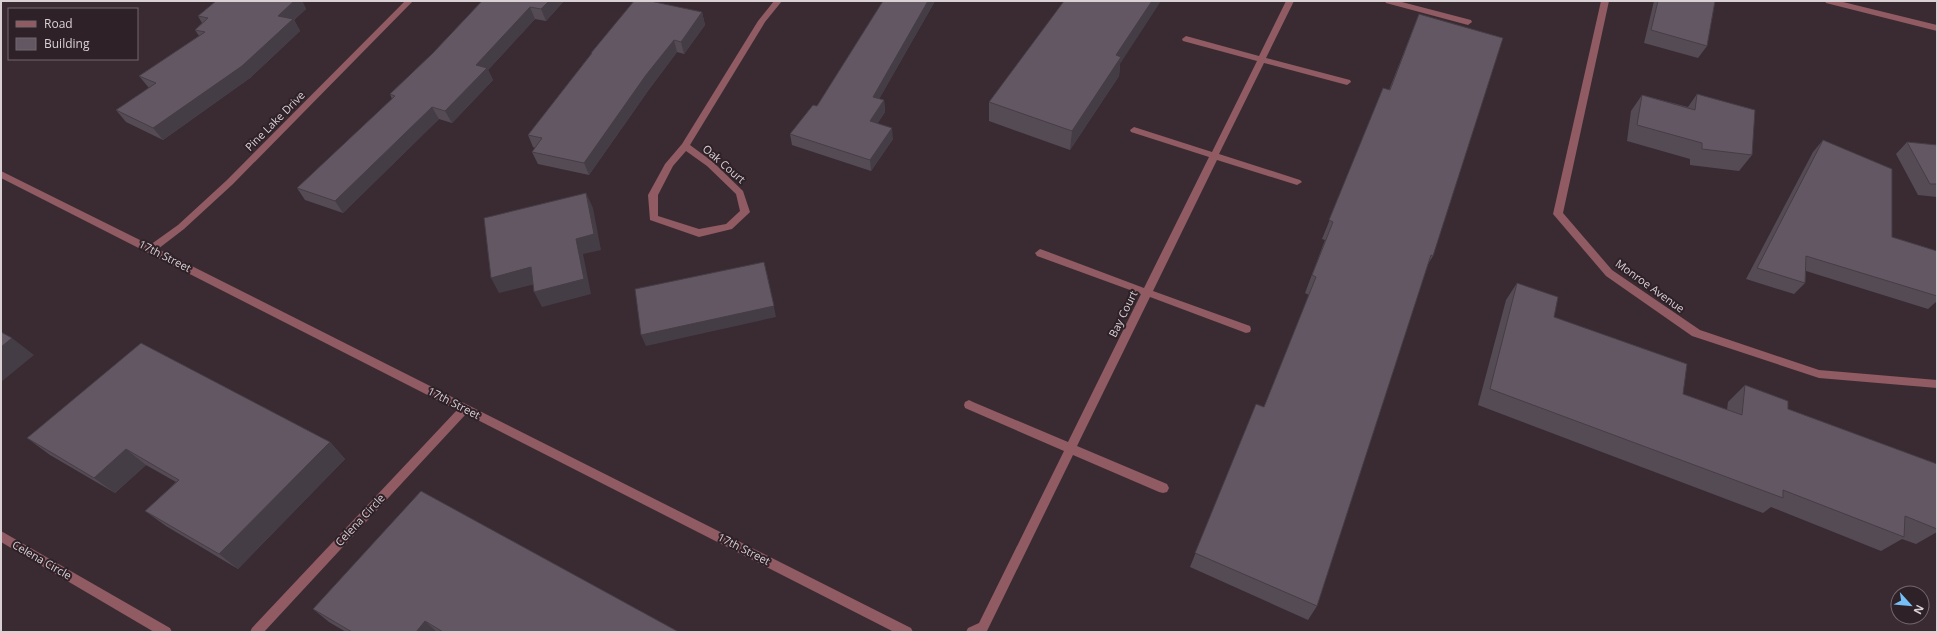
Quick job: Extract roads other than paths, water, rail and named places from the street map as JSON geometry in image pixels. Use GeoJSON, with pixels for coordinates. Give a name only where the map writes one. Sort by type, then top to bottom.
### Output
{"type":"FeatureCollection","features":[{"type":"Feature","properties":{"kind":"street","name":"Pine Lake Drive"},"geometry":{"type":"LineString","coordinates":[[151,249],[181,228],[230,182],[409,1]]}},
{"type":"Feature","properties":{"kind":"street","name":"Oak Court"},"geometry":{"type":"LineString","coordinates":[[685,146],[710,164],[740,193],[745,212],[729,227],[699,233],[653,218],[653,195],[669,164],[685,146],[762,21],[778,1]]}},
{"type":"Feature","properties":{"kind":"street","name":"Bay Court"},"geometry":{"type":"LineString","coordinates":[[972,632],[983,627],[1290,1]]}},
{"type":"Feature","properties":{"kind":"street"},"geometry":{"type":"LineString","coordinates":[[1388,1],[1468,22]]}},
{"type":"Feature","properties":{"kind":"street","name":"Monroe Avenue"},"geometry":{"type":"LineString","coordinates":[[1605,1],[1558,214],[1609,273],[1696,333],[1820,374],[1937,384]]}},
{"type":"Feature","properties":{"kind":"street"},"geometry":{"type":"LineString","coordinates":[[1829,1],[1937,28]]}},
{"type":"Feature","properties":{"kind":"street"},"geometry":{"type":"LineString","coordinates":[[1186,39],[1347,82]]}},
{"type":"Feature","properties":{"kind":"street"},"geometry":{"type":"LineString","coordinates":[[1134,130],[1297,182]]}},
{"type":"Feature","properties":{"kind":"street","name":"17th Street"},"geometry":{"type":"LineString","coordinates":[[1,174],[907,632]]}},
{"type":"Feature","properties":{"kind":"street"},"geometry":{"type":"LineString","coordinates":[[1040,253],[1246,329]]}},
{"type":"Feature","properties":{"kind":"street"},"geometry":{"type":"LineString","coordinates":[[968,406],[1163,488]]}},
{"type":"Feature","properties":{"kind":"street","name":"Celena Circle"},"geometry":{"type":"LineString","coordinates":[[256,632],[465,408]]}},
{"type":"Feature","properties":{"kind":"street","name":"Celena Circle"},"geometry":{"type":"LineString","coordinates":[[1,536],[166,632]]}}]}
